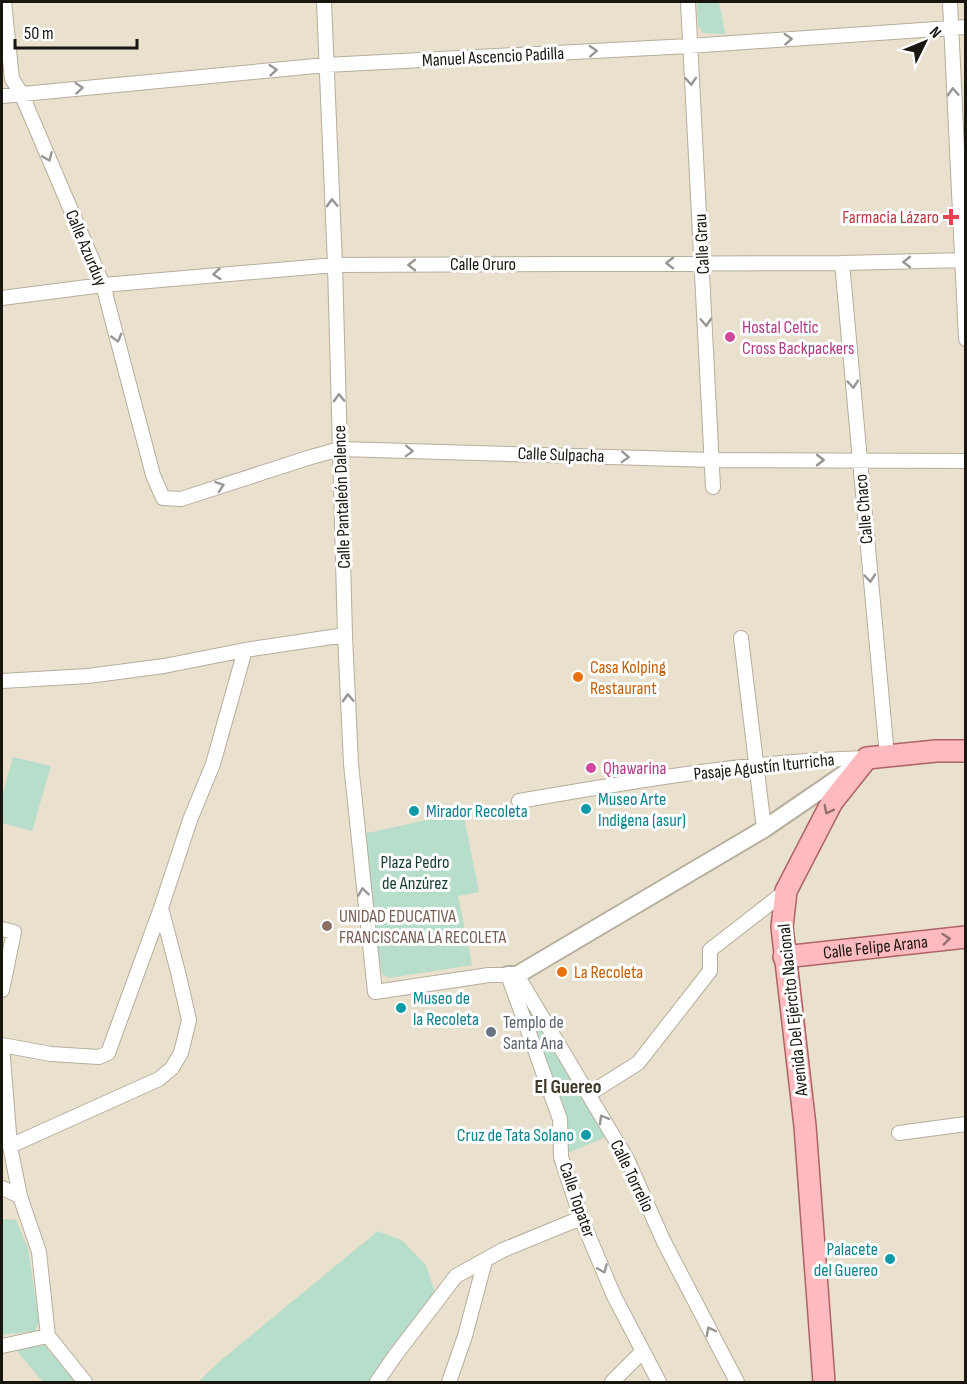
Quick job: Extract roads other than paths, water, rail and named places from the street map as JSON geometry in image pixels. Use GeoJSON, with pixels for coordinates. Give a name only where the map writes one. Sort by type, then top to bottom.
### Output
{"type":"FeatureCollection","features":[{"type":"Feature","properties":{"kind":"main road"},"geometry":{"type":"LineString","coordinates":[[877,757],[936,751],[966,751]]}},
{"type":"Feature","properties":{"kind":"main road","name":"Avenida Del Ejército Nacional"},"geometry":{"type":"LineString","coordinates":[[824,1383],[805,1126],[782,927],[786,891],[832,802],[877,757]]}},
{"type":"Feature","properties":{"kind":"main road","name":"Calle Felipe Arana"},"geometry":{"type":"LineString","coordinates":[[784,957],[966,937]]}},
{"type":"Feature","properties":{"kind":"street","name":"Calle Azurduy"},"geometry":{"type":"LineString","coordinates":[[4,2],[12,79],[21,93],[103,285],[153,475],[163,498]]}},
{"type":"Feature","properties":{"kind":"street","name":"Calle Pantaleón Dalence"},"geometry":{"type":"LineString","coordinates":[[324,2],[351,764],[375,992],[489,975],[513,975]]}},
{"type":"Feature","properties":{"kind":"street","name":"Calle Grau"},"geometry":{"type":"LineString","coordinates":[[688,2],[713,487]]}},
{"type":"Feature","properties":{"kind":"street"},"geometry":{"type":"LineString","coordinates":[[950,2],[966,339]]}},
{"type":"Feature","properties":{"kind":"street","name":"Manuel Ascencio Padilla"},"geometry":{"type":"LineString","coordinates":[[2,96],[326,65],[689,46],[966,27]]}},
{"type":"Feature","properties":{"kind":"street","name":"Calle Oruro"},"geometry":{"type":"LineString","coordinates":[[2,298],[103,285],[335,265],[964,261]]}},
{"type":"Feature","properties":{"kind":"street","name":"Calle Chaco"},"geometry":{"type":"LineString","coordinates":[[842,263],[860,460],[877,757]]}},
{"type":"Feature","properties":{"kind":"street","name":"Calle Sulpacha"},"geometry":{"type":"LineString","coordinates":[[163,498],[181,499],[340,449],[712,460],[966,461]]}},
{"type":"Feature","properties":{"kind":"street"},"geometry":{"type":"LineString","coordinates":[[2,681],[88,676],[164,666],[244,650],[345,635]]}},
{"type":"Feature","properties":{"kind":"street"},"geometry":{"type":"LineString","coordinates":[[741,638],[764,829]]}},
{"type":"Feature","properties":{"kind":"street"},"geometry":{"type":"LineString","coordinates":[[85,1383],[48,1336],[39,1252],[20,1196],[10,1146],[2,1045],[51,1054],[99,1058],[108,1053],[161,908],[190,820],[213,764],[244,650]]}},
{"type":"Feature","properties":{"kind":"street"},"geometry":{"type":"LineString","coordinates":[[513,975],[764,829],[877,757]]}},
{"type":"Feature","properties":{"kind":"street","name":"Pasaje Agustín Iturricha"},"geometry":{"type":"LineString","coordinates":[[519,801],[756,764],[877,757]]}},
{"type":"Feature","properties":{"kind":"street"},"geometry":{"type":"LineString","coordinates":[[589,1094],[638,1063],[710,971],[710,950],[786,891]]}},
{"type":"Feature","properties":{"kind":"street"},"geometry":{"type":"LineString","coordinates":[[10,1146],[159,1079],[172,1068],[185,1042],[189,1020],[161,908]]}},
{"type":"Feature","properties":{"kind":"street"},"geometry":{"type":"LineString","coordinates":[[2,929],[14,932],[2,990]]}},
{"type":"Feature","properties":{"kind":"street","name":"Calle Torrelio"},"geometry":{"type":"LineString","coordinates":[[513,975],[589,1094],[627,1159],[663,1242],[737,1383]]}},
{"type":"Feature","properties":{"kind":"street","name":"Calle Topater"},"geometry":{"type":"LineString","coordinates":[[513,975],[560,1119],[561,1157],[581,1218],[614,1296],[659,1383]]}},
{"type":"Feature","properties":{"kind":"street"},"geometry":{"type":"LineString","coordinates":[[899,1133],[966,1124]]}},
{"type":"Feature","properties":{"kind":"street"},"geometry":{"type":"LineString","coordinates":[[2,1188],[20,1196]]}},
{"type":"Feature","properties":{"kind":"street"},"geometry":{"type":"LineString","coordinates":[[377,1383],[456,1276],[503,1250],[581,1218]]}},
{"type":"Feature","properties":{"kind":"street"},"geometry":{"type":"LineString","coordinates":[[449,1383],[465,1336],[485,1261]]}},
{"type":"Feature","properties":{"kind":"street"},"geometry":{"type":"LineString","coordinates":[[2,1346],[48,1336]]}},
{"type":"Feature","properties":{"kind":"street"},"geometry":{"type":"LineString","coordinates":[[612,1383],[642,1352]]}},
{"type":"Feature","properties":{"kind":"place","name":"Farmacia Lázaro"},"geometry":{"type":"Point","coordinates":[951,217]}},
{"type":"Feature","properties":{"kind":"place","name":"Hostal Celtic Cross Backpackers"},"geometry":{"type":"Point","coordinates":[730,337]}},
{"type":"Feature","properties":{"kind":"place","name":"Casa Kolping Restaurant"},"geometry":{"type":"Point","coordinates":[578,677]}},
{"type":"Feature","properties":{"kind":"place","name":"Qhawarina"},"geometry":{"type":"Point","coordinates":[591,768]}},
{"type":"Feature","properties":{"kind":"place","name":"Museo Arte Indigena (asur)"},"geometry":{"type":"Point","coordinates":[586,809]}},
{"type":"Feature","properties":{"kind":"place","name":"Mirador Recoleta"},"geometry":{"type":"Point","coordinates":[414,811]}},
{"type":"Feature","properties":{"kind":"place","name":"UNIDAD EDUCATIVA FRANCISCANA LA RECOLETA"},"geometry":{"type":"Point","coordinates":[327,926]}},
{"type":"Feature","properties":{"kind":"place","name":"La Recoleta"},"geometry":{"type":"Point","coordinates":[562,972]}},
{"type":"Feature","properties":{"kind":"place","name":"Museo de la Recoleta"},"geometry":{"type":"Point","coordinates":[401,1008]}},
{"type":"Feature","properties":{"kind":"place","name":"Templo de Santa Ana"},"geometry":{"type":"Point","coordinates":[491,1032]}},
{"type":"Feature","properties":{"kind":"place","name":"Cruz de Tata Solano"},"geometry":{"type":"Point","coordinates":[586,1135]}},
{"type":"Feature","properties":{"kind":"place","name":"Palacete del Guereo"},"geometry":{"type":"Point","coordinates":[890,1259]}},
{"type":"Feature","properties":{"kind":"district","name":"El Guereo"},"geometry":{"type":"Point","coordinates":[568,1087]}},
{"type":"Feature","properties":{"kind":"park label","name":"Plaza Pedro de Anzúrez"},"geometry":{"type":"Point","coordinates":[415,872]}}]}
